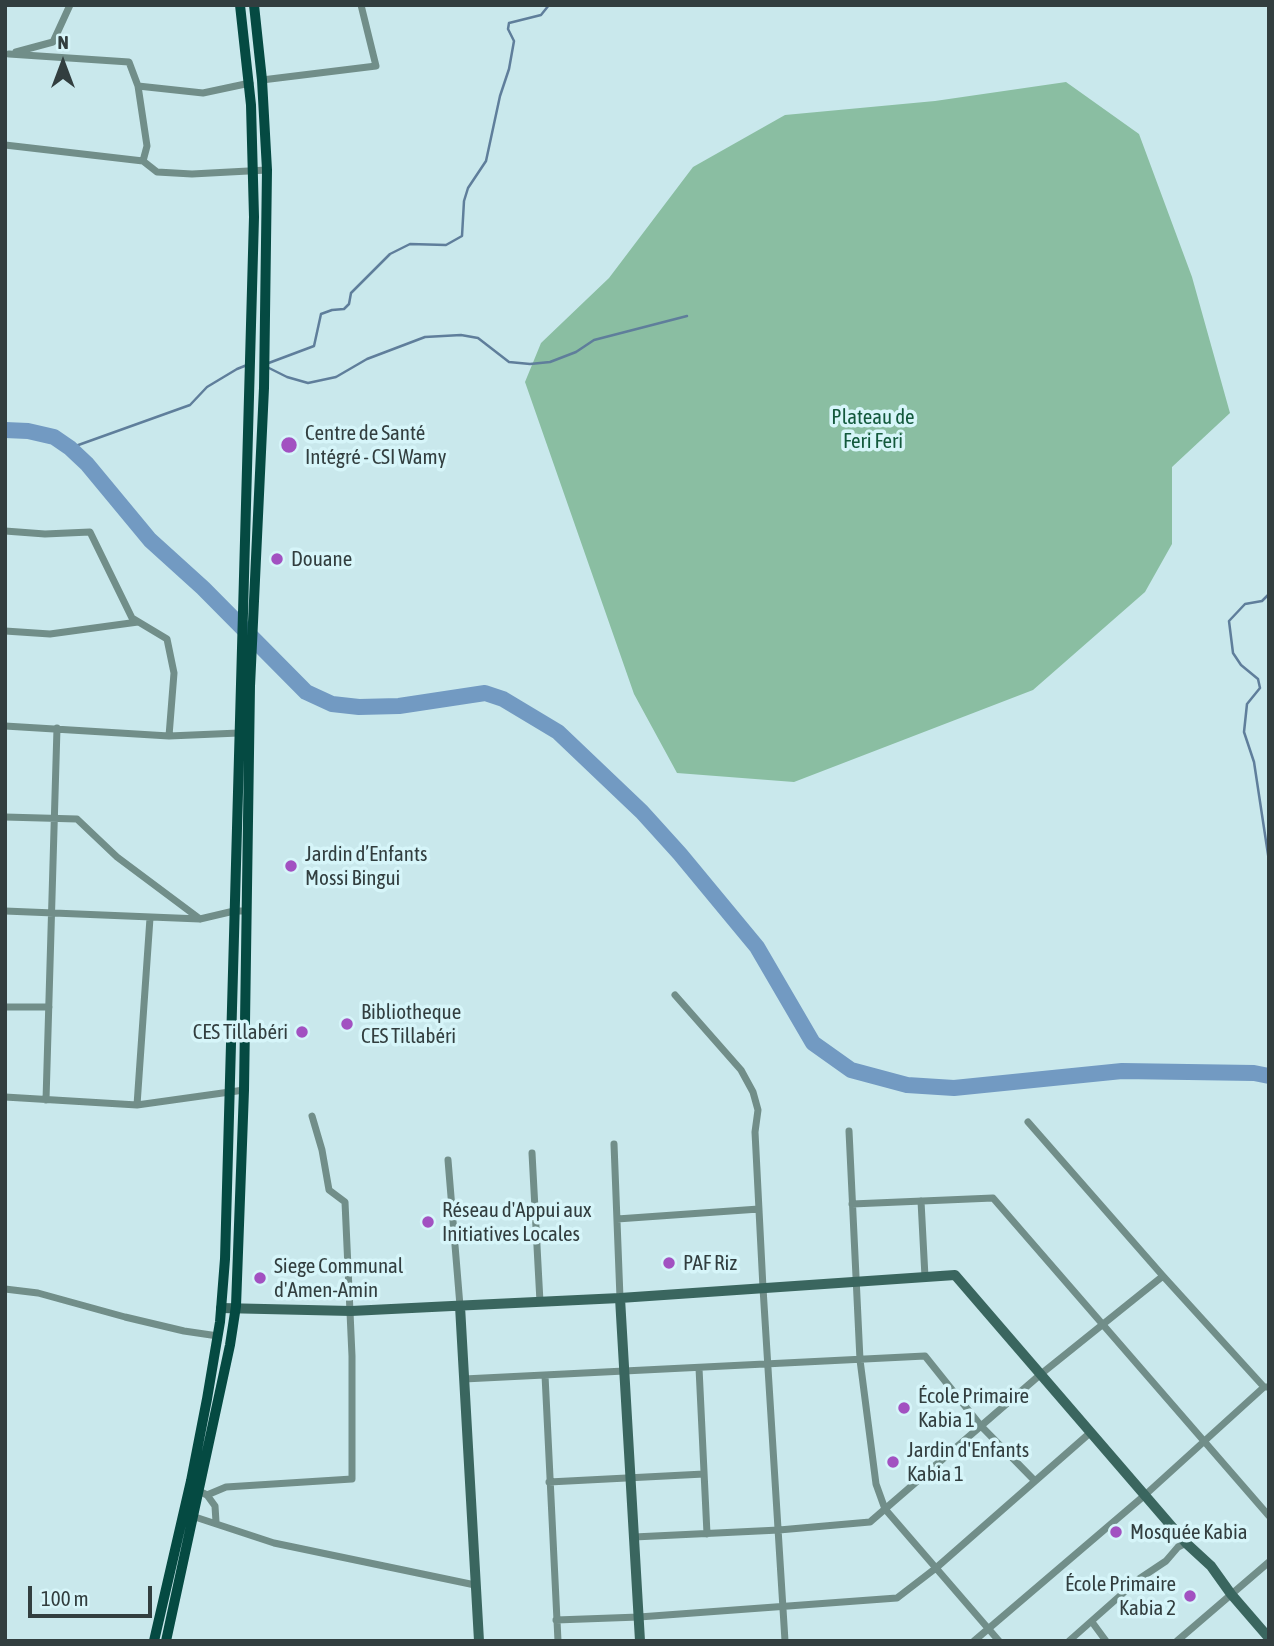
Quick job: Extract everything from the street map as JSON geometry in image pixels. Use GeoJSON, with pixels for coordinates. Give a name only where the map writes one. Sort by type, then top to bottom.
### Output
{"type":"FeatureCollection","features":[{"type":"Feature","properties":{"kind":"main road"},"geometry":{"type":"LineString","coordinates":[[166,1641],[192,1516],[202,1493],[236,1306],[247,911],[246,654],[242,613],[254,172],[250,83],[240,5]]}},
{"type":"Feature","properties":{"kind":"main road"},"geometry":{"type":"LineString","coordinates":[[154,1641],[191,1481],[218,1336],[225,1259],[239,733],[246,654],[253,619],[264,388],[267,170],[254,5]]}},
{"type":"Feature","properties":{"kind":"main road"},"geometry":{"type":"LineString","coordinates":[[245,528],[257,529]]}},
{"type":"Feature","properties":{"kind":"street"},"geometry":{"type":"LineString","coordinates":[[7,54],[53,42],[70,5]]}},
{"type":"Feature","properties":{"kind":"street"},"geometry":{"type":"LineString","coordinates":[[262,80],[376,66],[361,5]]}},
{"type":"Feature","properties":{"kind":"street"},"geometry":{"type":"LineString","coordinates":[[7,54],[129,62],[138,86],[147,146],[143,161]]}},
{"type":"Feature","properties":{"kind":"street"},"geometry":{"type":"LineString","coordinates":[[138,86],[202,93],[250,83]]}},
{"type":"Feature","properties":{"kind":"street"},"geometry":{"type":"LineString","coordinates":[[5,145],[143,161],[158,172],[192,174],[267,170]]}},
{"type":"Feature","properties":{"kind":"street"},"geometry":{"type":"LineString","coordinates":[[5,531],[45,534],[90,532],[132,618],[167,639],[174,673],[169,736]]}},
{"type":"Feature","properties":{"kind":"street"},"geometry":{"type":"LineString","coordinates":[[5,631],[50,634],[138,622]]}},
{"type":"Feature","properties":{"kind":"street"},"geometry":{"type":"LineString","coordinates":[[5,726],[169,736],[239,733]]}},
{"type":"Feature","properties":{"kind":"street"},"geometry":{"type":"LineString","coordinates":[[46,1100],[57,728]]}},
{"type":"Feature","properties":{"kind":"street"},"geometry":{"type":"LineString","coordinates":[[5,817],[76,819],[117,857],[200,919]]}},
{"type":"Feature","properties":{"kind":"street"},"geometry":{"type":"LineString","coordinates":[[5,911],[200,919],[234,911],[247,911]]}},
{"type":"Feature","properties":{"kind":"street"},"geometry":{"type":"LineString","coordinates":[[137,1105],[150,918]]}},
{"type":"Feature","properties":{"kind":"street"},"geometry":{"type":"LineString","coordinates":[[675,995],[741,1070],[753,1092],[758,1110],[755,1132],[785,1641]]}},
{"type":"Feature","properties":{"kind":"street"},"geometry":{"type":"LineString","coordinates":[[5,1007],[49,1007]]}},
{"type":"Feature","properties":{"kind":"street"},"geometry":{"type":"LineString","coordinates":[[5,1097],[137,1105],[244,1090]]}},
{"type":"Feature","properties":{"kind":"street"},"geometry":{"type":"LineString","coordinates":[[202,1493],[226,1487],[352,1479],[351,1311],[345,1202],[329,1189],[312,1116]]}},
{"type":"Feature","properties":{"kind":"street"},"geometry":{"type":"LineString","coordinates":[[974,1641],[1267,1387],[1163,1276],[1028,1122]]}},
{"type":"Feature","properties":{"kind":"street"},"geometry":{"type":"LineString","coordinates":[[849,1132],[860,1360],[876,1484],[885,1509],[999,1641]]}},
{"type":"Feature","properties":{"kind":"street"},"geometry":{"type":"LineString","coordinates":[[614,1144],[640,1641]]}},
{"type":"Feature","properties":{"kind":"street"},"geometry":{"type":"LineString","coordinates":[[532,1153],[540,1302]]}},
{"type":"Feature","properties":{"kind":"street"},"geometry":{"type":"LineString","coordinates":[[448,1160],[460,1306],[479,1641]]}},
{"type":"Feature","properties":{"kind":"street"},"geometry":{"type":"LineString","coordinates":[[852,1204],[993,1198],[1269,1516]]}},
{"type":"Feature","properties":{"kind":"street"},"geometry":{"type":"LineString","coordinates":[[921,1201],[925,1277]]}},
{"type":"Feature","properties":{"kind":"street"},"geometry":{"type":"LineString","coordinates":[[617,1219],[759,1209]]}},
{"type":"Feature","properties":{"kind":"street"},"geometry":{"type":"LineString","coordinates":[[221,1308],[236,1306],[351,1311],[620,1298],[955,1275],[1186,1543],[1210,1566],[1269,1638]]}},
{"type":"Feature","properties":{"kind":"street"},"geometry":{"type":"LineString","coordinates":[[634,1537],[779,1530],[870,1522],[1041,1374],[1163,1276]]}},
{"type":"Feature","properties":{"kind":"street"},"geometry":{"type":"LineString","coordinates":[[5,1289],[38,1293],[125,1317],[218,1336]]}},
{"type":"Feature","properties":{"kind":"street"},"geometry":{"type":"LineString","coordinates":[[464,1379],[925,1356],[982,1426],[1034,1480]]}},
{"type":"Feature","properties":{"kind":"street"},"geometry":{"type":"LineString","coordinates":[[699,1368],[707,1534]]}},
{"type":"Feature","properties":{"kind":"street"},"geometry":{"type":"LineString","coordinates":[[545,1375],[558,1641]]}},
{"type":"Feature","properties":{"kind":"street"},"geometry":{"type":"LineString","coordinates":[[556,1620],[639,1617],[897,1598],[936,1568],[1091,1432]]}},
{"type":"Feature","properties":{"kind":"street"},"geometry":{"type":"LineString","coordinates":[[549,1482],[704,1474]]}},
{"type":"Feature","properties":{"kind":"street"},"geometry":{"type":"LineString","coordinates":[[202,1493],[215,1506],[216,1522]]}},
{"type":"Feature","properties":{"kind":"street"},"geometry":{"type":"LineString","coordinates":[[192,1516],[274,1543],[475,1585]]}},
{"type":"Feature","properties":{"kind":"street"},"geometry":{"type":"LineString","coordinates":[[1069,1641],[1139,1579],[1166,1561],[1178,1547],[1186,1543]]}},
{"type":"Feature","properties":{"kind":"street"},"geometry":{"type":"LineString","coordinates":[[1177,1641],[1269,1562]]}},
{"type":"Feature","properties":{"kind":"street"},"geometry":{"type":"LineString","coordinates":[[1092,1622],[1106,1641]]}},
{"type":"Feature","properties":{"kind":"green space","name":"Plateau de Feri Feri"},"geometry":{"type":"Polygon","coordinates":[[[1066,82],[1139,134],[1192,277],[1230,413],[1172,467],[1172,544],[1145,592],[1033,690],[794,782],[677,773],[634,694],[525,382],[541,343],[609,278],[693,167],[785,115],[935,101],[1066,82]]]}},
{"type":"Feature","properties":{"kind":"waterway"},"geometry":{"type":"LineString","coordinates":[[266,364],[314,346],[321,314],[344,309],[349,304],[351,293],[390,254],[410,244],[446,245],[462,236],[464,201],[468,188],[486,161],[500,96],[509,69],[514,41],[508,29],[509,23],[541,15],[549,5]]}},
{"type":"Feature","properties":{"kind":"waterway"},"geometry":{"type":"LineString","coordinates":[[269,368],[308,383],[336,377],[367,359],[425,337],[461,335],[478,338],[509,362],[550,362],[576,352],[594,340],[687,316]]}},
{"type":"Feature","properties":{"kind":"waterway"},"geometry":{"type":"LineString","coordinates":[[70,448],[190,405],[207,387],[247,365]]}},
{"type":"Feature","properties":{"kind":"waterway"},"geometry":{"type":"LineString","coordinates":[[5,430],[28,431],[54,437],[70,448],[87,464],[150,540],[203,588],[306,692],[332,704],[359,707],[399,706],[485,693],[503,699],[558,732],[642,812],[680,854],[757,947],[813,1043],[851,1070],[907,1085],[954,1088],[1122,1071],[1254,1073],[1269,1076]]}},
{"type":"Feature","properties":{"kind":"waterway"},"geometry":{"type":"LineString","coordinates":[[1269,594],[1262,601],[1245,604],[1229,621],[1233,653],[1241,665],[1258,679],[1260,688],[1247,704],[1244,732],[1254,762],[1269,861]]}},
{"type":"Feature","properties":{"kind":"place","name":"Centre de Santé Intégré - CSI Wamy"},"geometry":{"type":"Point","coordinates":[289,445]}},
{"type":"Feature","properties":{"kind":"place","name":"Douane"},"geometry":{"type":"Point","coordinates":[277,559]}},
{"type":"Feature","properties":{"kind":"place","name":"Jardin d’Enfants Mossi Bingui"},"geometry":{"type":"Point","coordinates":[291,866]}},
{"type":"Feature","properties":{"kind":"place","name":"Bibliotheque CES Tillabéri"},"geometry":{"type":"Point","coordinates":[347,1024]}},
{"type":"Feature","properties":{"kind":"place","name":"CES Tillabéri"},"geometry":{"type":"Point","coordinates":[302,1032]}},
{"type":"Feature","properties":{"kind":"place","name":"Réseau d'Appui aux Initiatives Locales"},"geometry":{"type":"Point","coordinates":[428,1222]}},
{"type":"Feature","properties":{"kind":"place","name":"PAF Riz"},"geometry":{"type":"Point","coordinates":[669,1263]}},
{"type":"Feature","properties":{"kind":"place","name":"Siege Communal d'Amen-Amin"},"geometry":{"type":"Point","coordinates":[260,1278]}},
{"type":"Feature","properties":{"kind":"place","name":"École Primaire Kabia 1"},"geometry":{"type":"Point","coordinates":[904,1408]}},
{"type":"Feature","properties":{"kind":"place","name":"Jardin d'Enfants Kabia 1"},"geometry":{"type":"Point","coordinates":[893,1462]}},
{"type":"Feature","properties":{"kind":"place","name":"Mosquée Kabia"},"geometry":{"type":"Point","coordinates":[1116,1532]}},
{"type":"Feature","properties":{"kind":"place","name":"École Primaire Kabia 2"},"geometry":{"type":"Point","coordinates":[1190,1596]}}]}
